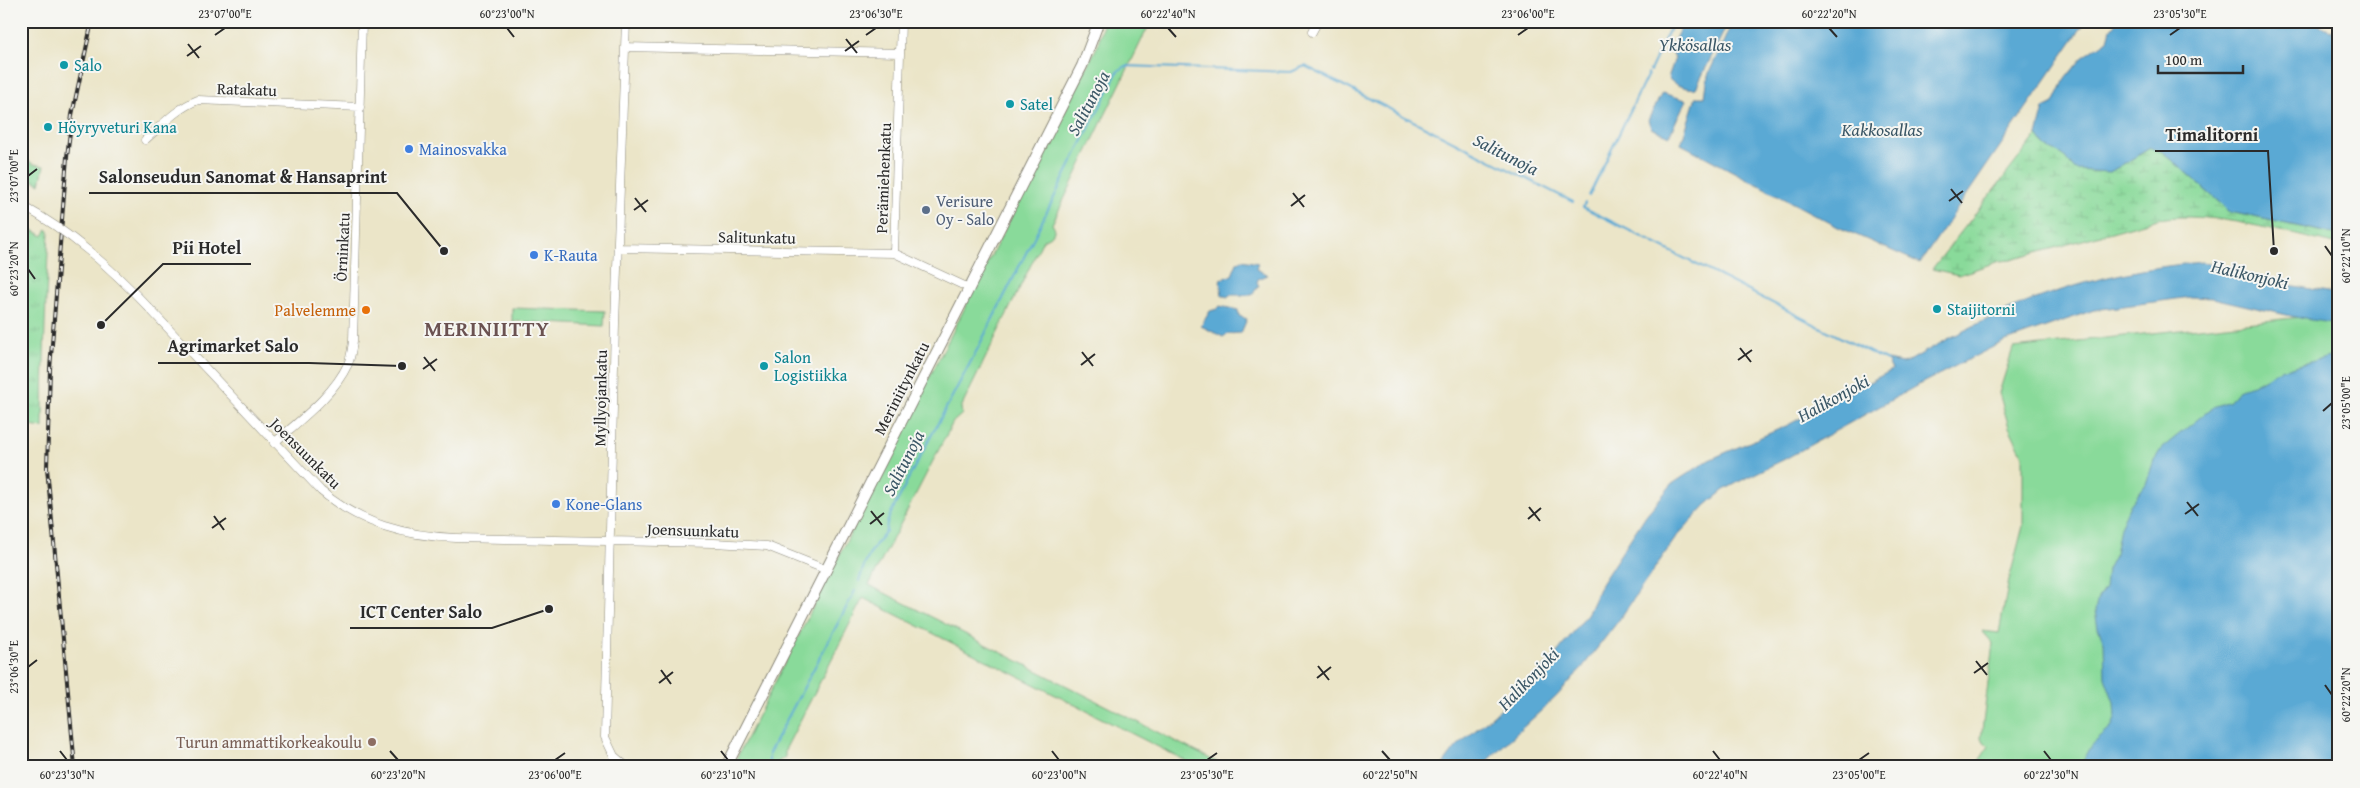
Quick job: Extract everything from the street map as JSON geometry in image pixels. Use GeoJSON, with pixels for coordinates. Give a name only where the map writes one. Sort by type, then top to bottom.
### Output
{"type":"FeatureCollection","features":[{"type":"Feature","properties":{"kind":"main road","name":"Meriniitynkatu"},"geometry":{"type":"LineString","coordinates":[[726,767],[1082,66],[1099,21]]}},
{"type":"Feature","properties":{"kind":"street","name":"Örninkatu"},"geometry":{"type":"LineString","coordinates":[[274,443],[329,393],[349,362],[353,342],[362,21]]}},
{"type":"Feature","properties":{"kind":"street","name":"Myllyojankatu"},"geometry":{"type":"LineString","coordinates":[[626,21],[605,737],[614,756],[627,767]]}},
{"type":"Feature","properties":{"kind":"street","name":"Perämiehenkatu"},"geometry":{"type":"LineString","coordinates":[[901,21],[894,253],[969,288]]}},
{"type":"Feature","properties":{"kind":"street"},"geometry":{"type":"LineString","coordinates":[[1312,32],[1318,21]]}},
{"type":"Feature","properties":{"kind":"street"},"geometry":{"type":"LineString","coordinates":[[625,47],[900,53]]}},
{"type":"Feature","properties":{"kind":"street","name":"Ratakatu"},"geometry":{"type":"LineString","coordinates":[[145,140],[175,113],[187,104],[198,100],[360,107]]}},
{"type":"Feature","properties":{"kind":"street","name":"Joensuunkatu"},"geometry":{"type":"LineString","coordinates":[[21,205],[80,242],[100,259],[149,308],[274,443],[330,498],[364,519],[398,531],[427,537],[767,546],[827,570]]}},
{"type":"Feature","properties":{"kind":"street","name":"Salitunkatu"},"geometry":{"type":"LineString","coordinates":[[619,248],[894,253]]}},
{"type":"Feature","properties":{"kind":"green space"},"geometry":{"type":"Polygon","coordinates":[[[1104,21],[1151,21],[1052,224],[1055,229],[1052,235],[1043,240],[961,408],[962,414],[953,422],[869,585],[1226,767],[1198,767],[863,598],[785,750],[785,757],[771,767],[732,767],[1097,47],[1104,21]]]}},
{"type":"Feature","properties":{"kind":"green space"},"geometry":{"type":"Polygon","coordinates":[[[2037,135],[2046,147],[2110,172],[2150,148],[2163,152],[2230,212],[2339,235],[2339,245],[2248,224],[2225,220],[2179,217],[2158,219],[2011,260],[1999,261],[1959,275],[1932,269],[2037,135]]]}},
{"type":"Feature","properties":{"kind":"green space"},"geometry":{"type":"Polygon","coordinates":[[[21,156],[33,164],[44,166],[40,184],[21,175],[21,156]]]}},
{"type":"Feature","properties":{"kind":"green space"},"geometry":{"type":"Polygon","coordinates":[[[21,223],[43,236],[47,229],[49,231],[43,428],[30,426],[21,352],[21,223]]]}},
{"type":"Feature","properties":{"kind":"green space"},"geometry":{"type":"Polygon","coordinates":[[[512,308],[605,311],[604,326],[512,321],[512,308]]]}},
{"type":"Feature","properties":{"kind":"green space"},"geometry":{"type":"Polygon","coordinates":[[[2339,313],[2339,767],[1975,767],[1989,746],[1981,739],[1993,643],[1982,631],[1999,633],[2009,580],[2023,526],[2023,456],[2009,427],[1999,393],[2013,348],[2339,313]]]}},
{"type":"Feature","properties":{"kind":"water","name":"Ykkösallas"},"geometry":{"type":"Polygon","coordinates":[[[1684,21],[1729,21],[1696,88],[1681,86],[1668,78],[1675,58],[1670,49],[1684,21]]]}},
{"type":"Feature","properties":{"kind":"water","name":"Kakkosallas"},"geometry":{"type":"Polygon","coordinates":[[[1733,21],[2086,21],[1920,263],[1838,227],[1681,144],[1696,97],[1705,97],[1708,75],[1733,21]]]}},
{"type":"Feature","properties":{"kind":"water"},"geometry":{"type":"Polygon","coordinates":[[[2117,21],[2313,21],[2339,36],[2339,235],[2230,212],[2163,152],[2150,148],[2110,172],[2075,170],[2063,155],[2046,147],[2037,135],[2044,108],[2054,103],[2065,79],[2082,58],[2108,40],[2111,29],[2117,21]]]}},
{"type":"Feature","properties":{"kind":"water"},"geometry":{"type":"Polygon","coordinates":[[[1662,93],[1686,100],[1669,136],[1651,128],[1648,120],[1662,93]]]}},
{"type":"Feature","properties":{"kind":"water"},"geometry":{"type":"Polygon","coordinates":[[[1242,260],[1258,263],[1256,269],[1268,275],[1258,279],[1257,283],[1259,285],[1252,295],[1230,295],[1227,297],[1222,295],[1220,280],[1232,275],[1237,263],[1242,260]]]}},
{"type":"Feature","properties":{"kind":"water"},"geometry":{"type":"Polygon","coordinates":[[[2202,262],[2272,282],[2339,294],[2339,324],[2304,319],[2213,298],[2191,297],[2094,310],[2003,342],[1920,384],[1785,459],[1724,490],[1706,505],[1677,536],[1619,620],[1581,669],[1556,697],[1480,767],[1441,767],[1457,746],[1512,699],[1552,659],[1587,615],[1601,584],[1646,515],[1672,484],[1709,460],[1786,426],[1892,370],[1887,360],[1902,363],[1911,360],[1981,322],[2050,294],[2123,274],[2202,262]]]}},
{"type":"Feature","properties":{"kind":"water"},"geometry":{"type":"Polygon","coordinates":[[[1220,306],[1238,310],[1239,316],[1247,319],[1241,333],[1227,334],[1223,337],[1201,326],[1210,311],[1220,306]]]}},
{"type":"Feature","properties":{"kind":"water"},"geometry":{"type":"Polygon","coordinates":[[[2339,352],[2339,767],[2080,767],[2092,745],[2111,728],[2115,719],[2114,702],[2105,678],[2104,642],[2098,628],[2095,611],[2098,598],[2105,588],[2107,569],[2115,554],[2120,527],[2130,505],[2146,484],[2154,460],[2162,448],[2213,407],[2230,401],[2239,389],[2253,385],[2280,370],[2329,357],[2339,352]]]}},
{"type":"Feature","properties":{"kind":"waterway"},"geometry":{"type":"LineString","coordinates":[[1650,71],[1670,28]]}},
{"type":"Feature","properties":{"kind":"waterway","name":"Salitunoja"},"geometry":{"type":"LineString","coordinates":[[859,581],[870,554],[886,531],[888,519],[906,483],[977,350],[1118,71],[1126,66],[1291,72],[1305,66],[1573,202]]}},
{"type":"Feature","properties":{"kind":"waterway"},"geometry":{"type":"LineString","coordinates":[[1589,196],[1648,74]]}},
{"type":"Feature","properties":{"kind":"waterway"},"geometry":{"type":"LineString","coordinates":[[1585,203],[1583,207],[1887,361]]}},
{"type":"Feature","properties":{"kind":"waterway","name":"Salitunoja"},"geometry":{"type":"LineString","coordinates":[[769,767],[769,753],[855,591]]}},
{"type":"Feature","properties":{"kind":"railway"},"geometry":{"type":"LineString","coordinates":[[75,767],[47,468],[50,369],[67,157],[72,115],[92,21]]}},
{"type":"Feature","properties":{"kind":"place","name":"Salo"},"geometry":{"type":"Point","coordinates":[64,65]}},
{"type":"Feature","properties":{"kind":"place","name":"Satel"},"geometry":{"type":"Point","coordinates":[1010,104]}},
{"type":"Feature","properties":{"kind":"place","name":"Höyryveturi Kana"},"geometry":{"type":"Point","coordinates":[48,127]}},
{"type":"Feature","properties":{"kind":"place","name":"Mainosvakka"},"geometry":{"type":"Point","coordinates":[409,149]}},
{"type":"Feature","properties":{"kind":"place","name":"Verisure Oy - Salo"},"geometry":{"type":"Point","coordinates":[926,210]}},
{"type":"Feature","properties":{"kind":"place","name":"Salonseudun Sanomat & Hansaprint"},"geometry":{"type":"Point","coordinates":[444,251]}},
{"type":"Feature","properties":{"kind":"place","name":"Timalitorni"},"geometry":{"type":"Point","coordinates":[2274,251]}},
{"type":"Feature","properties":{"kind":"place","name":"K-Rauta"},"geometry":{"type":"Point","coordinates":[534,255]}},
{"type":"Feature","properties":{"kind":"place","name":"Staijitorni"},"geometry":{"type":"Point","coordinates":[1937,309]}},
{"type":"Feature","properties":{"kind":"place","name":"Palvelemme"},"geometry":{"type":"Point","coordinates":[366,310]}},
{"type":"Feature","properties":{"kind":"place","name":"Pii Hotel"},"geometry":{"type":"Point","coordinates":[101,325]}},
{"type":"Feature","properties":{"kind":"place","name":"Agrimarket Salo"},"geometry":{"type":"Point","coordinates":[402,366]}},
{"type":"Feature","properties":{"kind":"place","name":"Salon Logistiikka"},"geometry":{"type":"Point","coordinates":[764,366]}},
{"type":"Feature","properties":{"kind":"place","name":"Kone-Glans"},"geometry":{"type":"Point","coordinates":[556,504]}},
{"type":"Feature","properties":{"kind":"place","name":"ICT Center Salo"},"geometry":{"type":"Point","coordinates":[549,609]}},
{"type":"Feature","properties":{"kind":"place","name":"Turun ammattikorkeakoulu"},"geometry":{"type":"Point","coordinates":[372,742]}},
{"type":"Feature","properties":{"kind":"district","name":"MERINIITTY"},"geometry":{"type":"Point","coordinates":[487,328]}},
{"type":"Feature","properties":{"kind":"water label","name":"Halikonjoki"},"geometry":{"type":"Point","coordinates":[2250,274]}},
{"type":"Feature","properties":{"kind":"water label","name":"Halikonjoki"},"geometry":{"type":"Point","coordinates":[1833,398]}},
{"type":"Feature","properties":{"kind":"water label","name":"Halikonjoki"},"geometry":{"type":"Point","coordinates":[1528,679]}}]}
